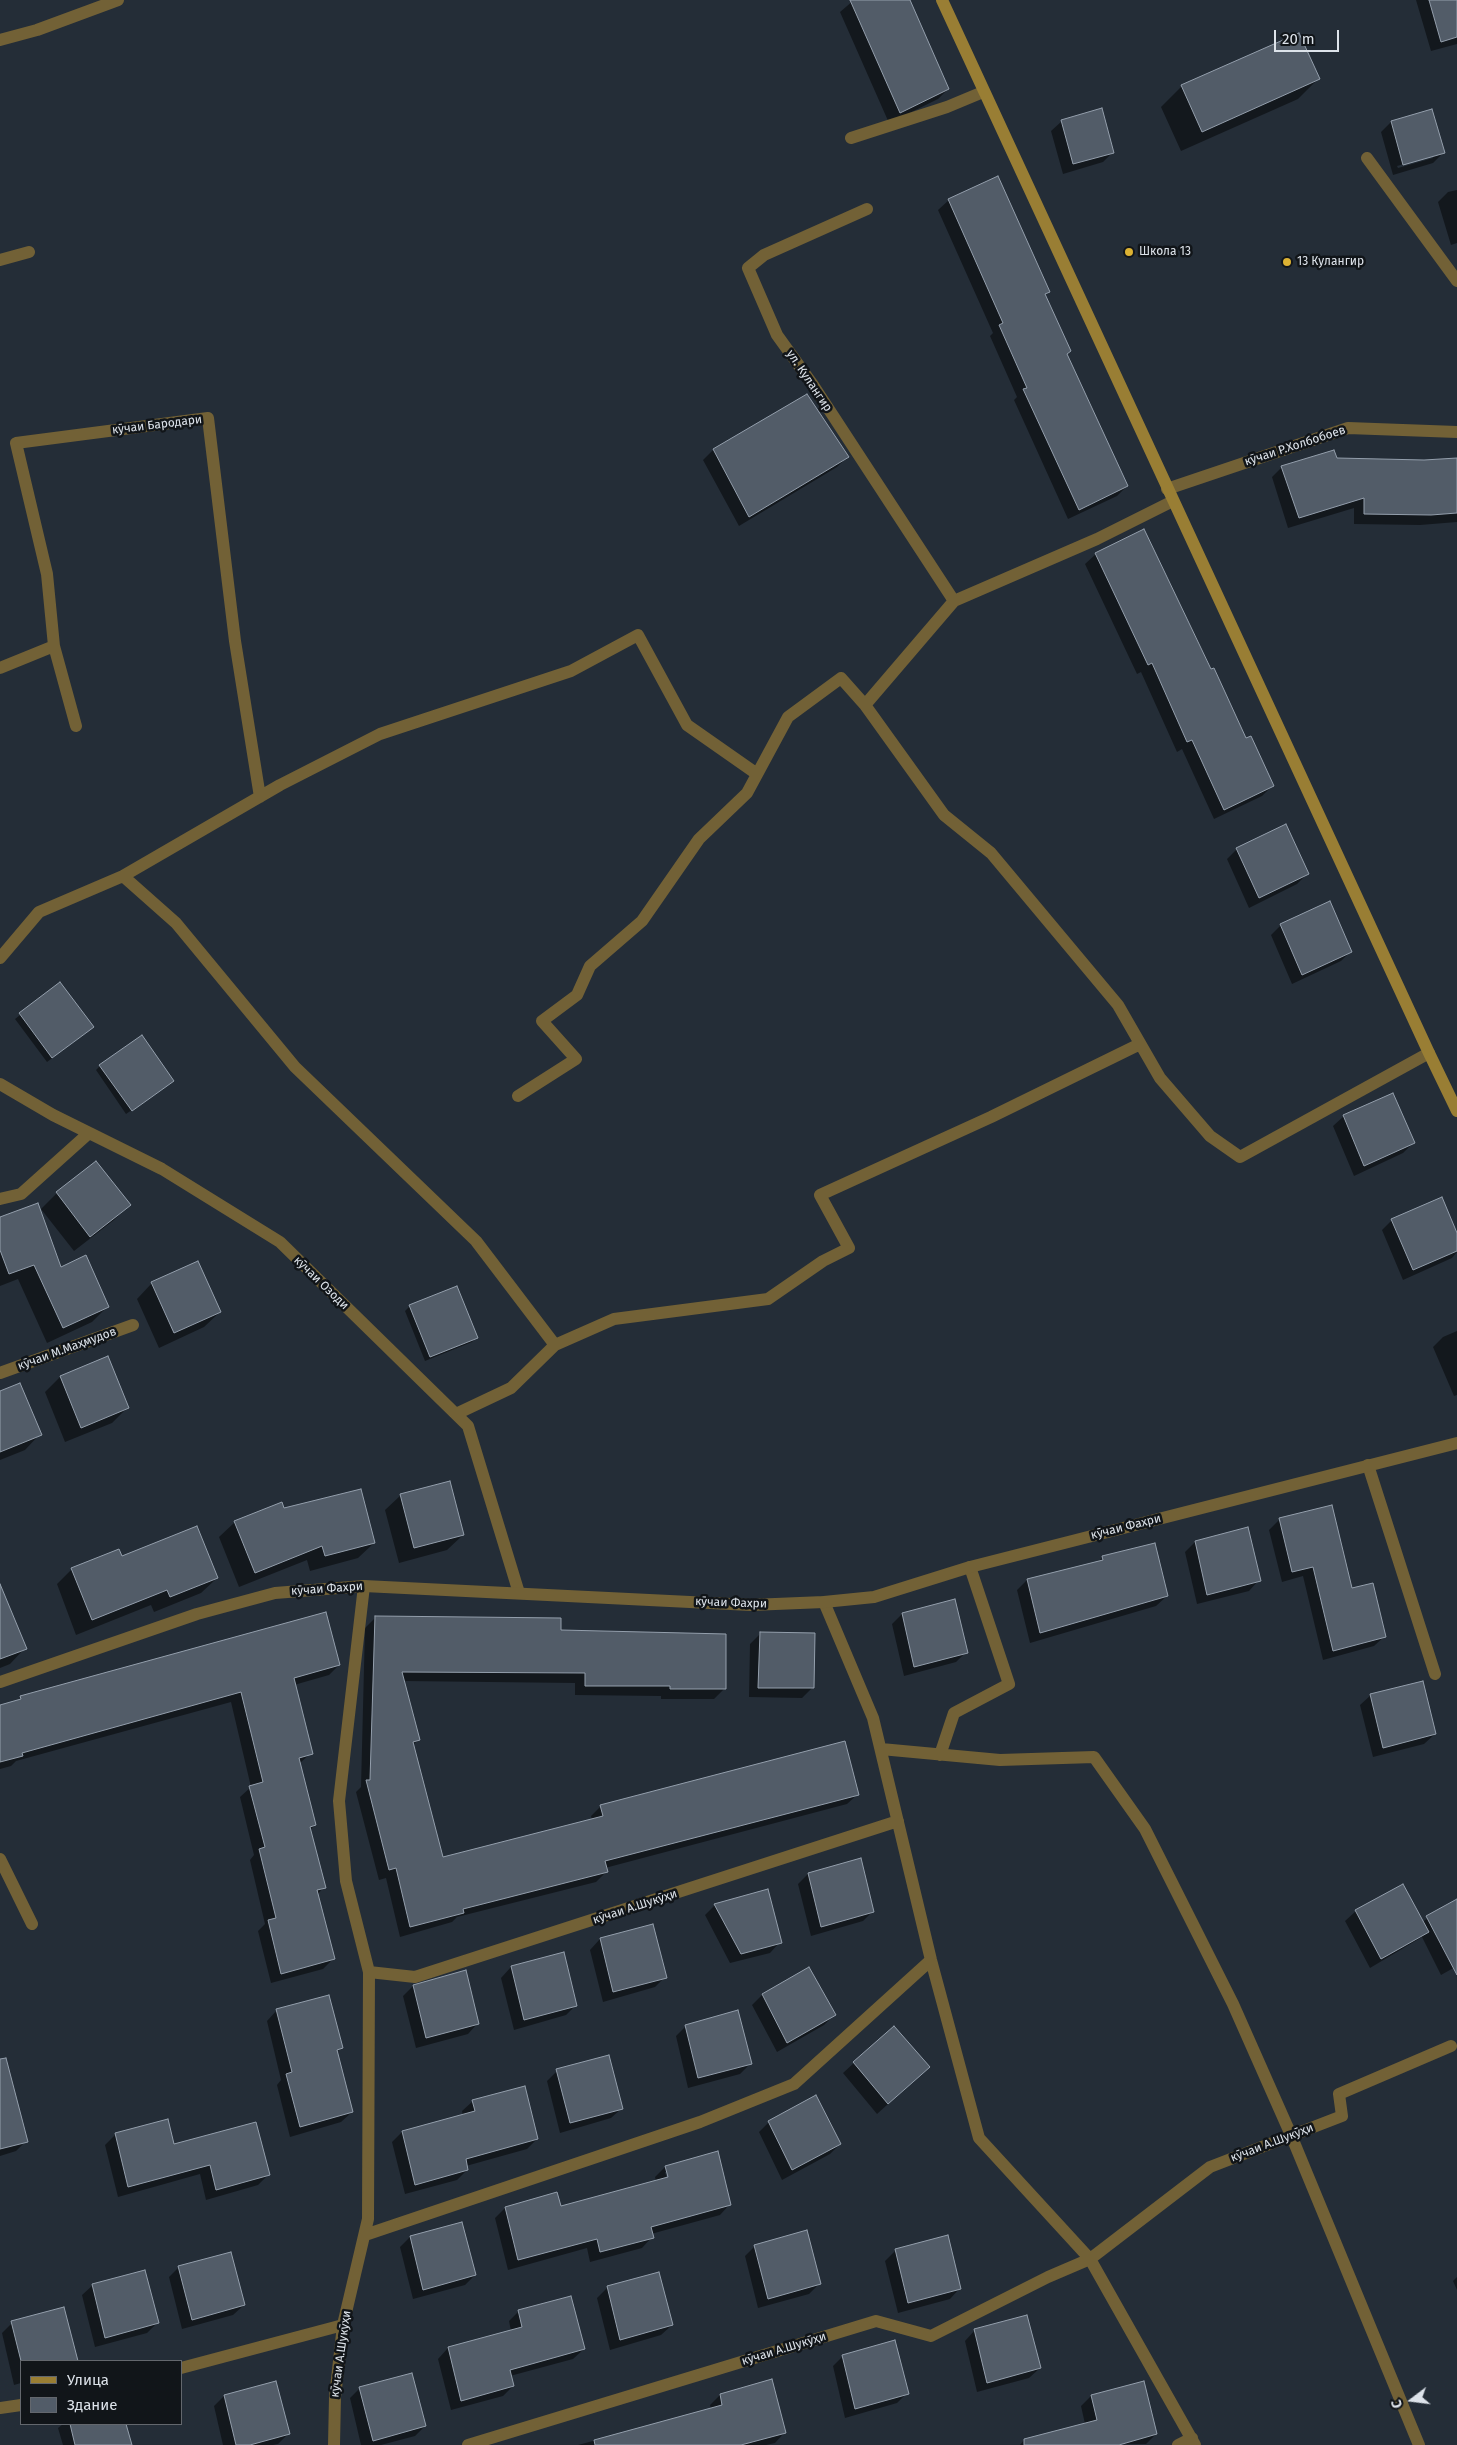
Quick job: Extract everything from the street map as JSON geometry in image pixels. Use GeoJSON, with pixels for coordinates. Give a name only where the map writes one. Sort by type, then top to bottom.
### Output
{"type":"FeatureCollection","features":[{"type":"Feature","properties":{"kind":"main road"},"geometry":{"type":"LineString","coordinates":[[942,0],[1428,1054],[1457,1111]]}},
{"type":"Feature","properties":{"kind":"street"},"geometry":{"type":"LineString","coordinates":[[0,40],[37,30],[118,0]]}},
{"type":"Feature","properties":{"kind":"street"},"geometry":{"type":"LineString","coordinates":[[851,138],[947,107],[983,92]]}},
{"type":"Feature","properties":{"kind":"street"},"geometry":{"type":"LineString","coordinates":[[1367,158],[1457,281]]}},
{"type":"Feature","properties":{"kind":"street","name":"ул. Кулангир"},"geometry":{"type":"LineString","coordinates":[[867,209],[764,255],[748,268],[777,335],[813,385],[954,600]]}},
{"type":"Feature","properties":{"kind":"street"},"geometry":{"type":"LineString","coordinates":[[0,260],[29,252]]}},
{"type":"Feature","properties":{"kind":"street","name":"кӯчаи Бародари"},"geometry":{"type":"LineString","coordinates":[[76,726],[54,646],[47,574],[16,443],[208,418],[235,641],[260,797]]}},
{"type":"Feature","properties":{"kind":"street","name":"кӯчаи Р.Холбобоев"},"geometry":{"type":"LineString","coordinates":[[1167,489],[1348,428],[1457,432]]}},
{"type":"Feature","properties":{"kind":"street"},"geometry":{"type":"LineString","coordinates":[[865,705],[954,600],[1097,538],[1173,501]]}},
{"type":"Feature","properties":{"kind":"street"},"geometry":{"type":"LineString","coordinates":[[0,958],[39,912],[123,876],[260,797],[380,734],[571,671],[638,635],[688,725],[757,774]]}},
{"type":"Feature","properties":{"kind":"street"},"geometry":{"type":"LineString","coordinates":[[0,668],[54,646]]}},
{"type":"Feature","properties":{"kind":"street"},"geometry":{"type":"LineString","coordinates":[[518,1096],[576,1059],[542,1020],[577,995],[590,966],[642,921],[699,839],[747,792],[788,717],[841,678],[865,705],[944,815],[991,852],[1118,1005],[1160,1078],[1210,1136],[1240,1157],[1428,1054]]}},
{"type":"Feature","properties":{"kind":"street"},"geometry":{"type":"LineString","coordinates":[[123,876],[176,923],[295,1067],[476,1241],[555,1345]]}},
{"type":"Feature","properties":{"kind":"street"},"geometry":{"type":"LineString","coordinates":[[456,1414],[511,1388],[555,1345],[614,1319],[768,1299],[823,1261],[849,1248],[820,1195],[991,1117],[1140,1044]]}},
{"type":"Feature","properties":{"kind":"street","name":"кӯчаи Озоди"},"geometry":{"type":"LineString","coordinates":[[0,1084],[89,1133],[162,1169],[280,1242],[456,1414],[468,1426],[519,1594]]}},
{"type":"Feature","properties":{"kind":"street"},"geometry":{"type":"LineString","coordinates":[[0,1199],[21,1194],[89,1133]]}},
{"type":"Feature","properties":{"kind":"street","name":"кӯчаи М.Маҳмудов"},"geometry":{"type":"LineString","coordinates":[[0,1373],[134,1325]]}},
{"type":"Feature","properties":{"kind":"street","name":"кӯчаи Фахри"},"geometry":{"type":"LineString","coordinates":[[0,1682],[197,1614],[276,1594],[364,1586],[751,1605],[824,1602],[874,1596],[970,1567],[1457,1443]]}},
{"type":"Feature","properties":{"kind":"street"},"geometry":{"type":"LineString","coordinates":[[1368,1465],[1435,1674]]}},
{"type":"Feature","properties":{"kind":"street"},"geometry":{"type":"LineString","coordinates":[[940,1755],[954,1713],[1008,1684],[970,1567]]}},
{"type":"Feature","properties":{"kind":"street","name":"кӯчаи А.Шукӯҳи"},"geometry":{"type":"LineString","coordinates":[[334,2445],[335,2397],[343,2325],[368,2219],[369,1972],[346,1881],[339,1801],[364,1586]]}},
{"type":"Feature","properties":{"kind":"street"},"geometry":{"type":"LineString","coordinates":[[824,1602],[873,1718],[931,1960],[979,2138],[1090,2260],[1194,2442],[1178,2445]]}},
{"type":"Feature","properties":{"kind":"street"},"geometry":{"type":"LineString","coordinates":[[881,1749],[1000,1760],[1094,1757],[1145,1829],[1233,2004],[1291,2136],[1419,2445]]}},
{"type":"Feature","properties":{"kind":"street","name":"кӯчаи А.Шукӯҳи"},"geometry":{"type":"LineString","coordinates":[[369,1972],[415,1977],[898,1821]]}},
{"type":"Feature","properties":{"kind":"street"},"geometry":{"type":"LineString","coordinates":[[0,1859],[32,1924]]}},
{"type":"Feature","properties":{"kind":"street"},"geometry":{"type":"LineString","coordinates":[[365,2235],[700,2122],[794,2084],[931,1960]]}},
{"type":"Feature","properties":{"kind":"street","name":"кӯчаи А.Шукӯҳи"},"geometry":{"type":"LineString","coordinates":[[468,2445],[876,2321],[931,2336],[1048,2276],[1090,2260],[1210,2167],[1342,2116],[1339,2094],[1451,2046]]}},
{"type":"Feature","properties":{"kind":"street"},"geometry":{"type":"LineString","coordinates":[[182,2368],[343,2325]]}},
{"type":"Feature","properties":{"kind":"street"},"geometry":{"type":"LineString","coordinates":[[0,2408],[20,2405]]}},
{"type":"Feature","properties":{"kind":"building"},"geometry":{"type":"Polygon","coordinates":[[[850,0],[910,0],[949,89],[900,113],[850,0]]]}},
{"type":"Feature","properties":{"kind":"building"},"geometry":{"type":"Polygon","coordinates":[[[1429,0],[1457,0],[1457,37],[1441,42],[1429,0]]]}},
{"type":"Feature","properties":{"kind":"building"},"geometry":{"type":"Polygon","coordinates":[[[1299,33],[1320,79],[1202,132],[1181,85],[1299,33]]]}},
{"type":"Feature","properties":{"kind":"building"},"geometry":{"type":"Polygon","coordinates":[[[1102,108],[1114,153],[1073,164],[1061,120],[1102,108]]]}},
{"type":"Feature","properties":{"kind":"building"},"geometry":{"type":"Polygon","coordinates":[[[1432,109],[1445,153],[1403,165],[1391,121],[1432,109]]]}},
{"type":"Feature","properties":{"kind":"building"},"geometry":{"type":"Polygon","coordinates":[[[998,176],[1050,292],[1045,294],[1071,351],[1067,354],[1128,486],[1079,510],[1023,389],[1027,388],[999,325],[1003,323],[948,199],[998,176]]]}},
{"type":"Feature","properties":{"kind":"building"},"geometry":{"type":"Polygon","coordinates":[[[807,394],[849,457],[749,517],[713,449],[807,394]]]}},
{"type":"Feature","properties":{"kind":"building"},"geometry":{"type":"Polygon","coordinates":[[[1334,450],[1337,458],[1424,460],[1457,458],[1457,513],[1431,515],[1364,514],[1364,498],[1299,518],[1281,466],[1334,450]]]}},
{"type":"Feature","properties":{"kind":"building"},"geometry":{"type":"Polygon","coordinates":[[[1144,529],[1211,669],[1214,668],[1246,738],[1251,736],[1274,786],[1224,810],[1192,740],[1187,742],[1152,663],[1148,665],[1095,553],[1144,529]]]}},
{"type":"Feature","properties":{"kind":"building"},"geometry":{"type":"Polygon","coordinates":[[[1286,824],[1309,874],[1259,898],[1236,848],[1286,824]]]}},
{"type":"Feature","properties":{"kind":"building"},"geometry":{"type":"Polygon","coordinates":[[[1330,901],[1352,952],[1302,975],[1280,924],[1330,901]]]}},
{"type":"Feature","properties":{"kind":"building"},"geometry":{"type":"Polygon","coordinates":[[[60,982],[94,1027],[52,1058],[19,1013],[60,982]]]}},
{"type":"Feature","properties":{"kind":"building"},"geometry":{"type":"Polygon","coordinates":[[[142,1035],[174,1081],[132,1111],[99,1065],[142,1035]]]}},
{"type":"Feature","properties":{"kind":"building"},"geometry":{"type":"Polygon","coordinates":[[[1393,1093],[1415,1143],[1364,1166],[1343,1115],[1393,1093]]]}},
{"type":"Feature","properties":{"kind":"building"},"geometry":{"type":"Polygon","coordinates":[[[96,1161],[131,1205],[90,1237],[56,1192],[96,1161]]]}},
{"type":"Feature","properties":{"kind":"building"},"geometry":{"type":"Polygon","coordinates":[[[1442,1197],[1457,1233],[1457,1251],[1413,1270],[1391,1219],[1442,1197]]]}},
{"type":"Feature","properties":{"kind":"building"},"geometry":{"type":"Polygon","coordinates":[[[38,1203],[61,1267],[86,1255],[109,1307],[63,1328],[34,1265],[9,1274],[0,1250],[0,1217],[38,1203]]]}},
{"type":"Feature","properties":{"kind":"building"},"geometry":{"type":"Polygon","coordinates":[[[198,1261],[221,1312],[174,1333],[151,1282],[198,1261]]]}},
{"type":"Feature","properties":{"kind":"building"},"geometry":{"type":"Polygon","coordinates":[[[457,1286],[478,1338],[430,1357],[409,1305],[457,1286]]]}},
{"type":"Feature","properties":{"kind":"building"},"geometry":{"type":"Polygon","coordinates":[[[108,1356],[129,1408],[81,1428],[60,1376],[108,1356]]]}},
{"type":"Feature","properties":{"kind":"building"},"geometry":{"type":"Polygon","coordinates":[[[20,1383],[42,1435],[0,1452],[0,1391],[20,1383]]]}},
{"type":"Feature","properties":{"kind":"building"},"geometry":{"type":"Polygon","coordinates":[[[450,1481],[464,1535],[414,1548],[400,1494],[450,1481]]]}},
{"type":"Feature","properties":{"kind":"building"},"geometry":{"type":"Polygon","coordinates":[[[361,1489],[375,1543],[325,1556],[322,1546],[255,1573],[234,1521],[282,1502],[284,1508],[361,1489]]]}},
{"type":"Feature","properties":{"kind":"building"},"geometry":{"type":"Polygon","coordinates":[[[1332,1505],[1352,1588],[1373,1583],[1386,1637],[1333,1651],[1313,1567],[1292,1572],[1279,1518],[1332,1505]]]}},
{"type":"Feature","properties":{"kind":"building"},"geometry":{"type":"Polygon","coordinates":[[[197,1526],[218,1578],[170,1597],[167,1590],[92,1620],[71,1568],[119,1549],[122,1556],[197,1526]]]}},
{"type":"Feature","properties":{"kind":"building"},"geometry":{"type":"Polygon","coordinates":[[[1248,1527],[1261,1581],[1207,1595],[1195,1541],[1248,1527]]]}},
{"type":"Feature","properties":{"kind":"building"},"geometry":{"type":"Polygon","coordinates":[[[1155,1543],[1168,1596],[1040,1633],[1027,1579],[1103,1560],[1102,1556],[1155,1543]]]}},
{"type":"Feature","properties":{"kind":"building"},"geometry":{"type":"Polygon","coordinates":[[[0,1584],[27,1649],[0,1659],[0,1584]]]}},
{"type":"Feature","properties":{"kind":"building"},"geometry":{"type":"Polygon","coordinates":[[[955,1599],[968,1653],[914,1667],[902,1613],[955,1599]]]}},
{"type":"Feature","properties":{"kind":"building"},"geometry":{"type":"Polygon","coordinates":[[[326,1612],[340,1665],[294,1678],[313,1754],[299,1758],[316,1825],[310,1827],[326,1888],[317,1890],[335,1959],[281,1974],[268,1920],[276,1918],[259,1849],[265,1847],[249,1786],[263,1782],[241,1692],[22,1753],[23,1756],[0,1762],[0,1705],[21,1699],[20,1696],[326,1612]]]}},
{"type":"Feature","properties":{"kind":"building"},"geometry":{"type":"Polygon","coordinates":[[[375,1616],[561,1618],[561,1630],[726,1634],[726,1689],[670,1689],[670,1686],[585,1686],[585,1673],[402,1672],[420,1740],[413,1742],[443,1857],[603,1816],[600,1805],[845,1741],[859,1795],[605,1861],[608,1872],[463,1909],[464,1913],[410,1927],[396,1868],[389,1870],[366,1780],[370,1780],[375,1616]]]}},
{"type":"Feature","properties":{"kind":"building"},"geometry":{"type":"Polygon","coordinates":[[[760,1632],[815,1633],[814,1688],[758,1688],[760,1632]]]}},
{"type":"Feature","properties":{"kind":"building"},"geometry":{"type":"Polygon","coordinates":[[[1423,1681],[1436,1734],[1383,1748],[1370,1694],[1423,1681]]]}},
{"type":"Feature","properties":{"kind":"building"},"geometry":{"type":"Polygon","coordinates":[[[861,1858],[874,1912],[821,1927],[808,1873],[861,1858]]]}},
{"type":"Feature","properties":{"kind":"building"},"geometry":{"type":"Polygon","coordinates":[[[1403,1884],[1429,1932],[1381,1959],[1355,1910],[1403,1884]]]}},
{"type":"Feature","properties":{"kind":"building"},"geometry":{"type":"Polygon","coordinates":[[[768,1889],[782,1943],[741,1954],[714,1904],[768,1889]]]}},
{"type":"Feature","properties":{"kind":"building"},"geometry":{"type":"Polygon","coordinates":[[[1457,1899],[1457,1975],[1426,1916],[1457,1899]]]}},
{"type":"Feature","properties":{"kind":"building"},"geometry":{"type":"Polygon","coordinates":[[[653,1924],[667,1978],[613,1992],[600,1938],[653,1924]]]}},
{"type":"Feature","properties":{"kind":"building"},"geometry":{"type":"Polygon","coordinates":[[[564,1952],[577,2006],[524,2020],[511,1966],[564,1952]]]}},
{"type":"Feature","properties":{"kind":"building"},"geometry":{"type":"Polygon","coordinates":[[[809,1967],[836,2015],[787,2043],[762,1994],[809,1967]]]}},
{"type":"Feature","properties":{"kind":"building"},"geometry":{"type":"Polygon","coordinates":[[[466,1970],[479,2024],[426,2038],[413,1985],[466,1970]]]}},
{"type":"Feature","properties":{"kind":"building"},"geometry":{"type":"Polygon","coordinates":[[[329,1995],[343,2048],[337,2050],[353,2112],[300,2127],[286,2074],[292,2072],[276,2009],[329,1995]]]}},
{"type":"Feature","properties":{"kind":"building"},"geometry":{"type":"Polygon","coordinates":[[[738,2010],[752,2064],[698,2078],[685,2025],[738,2010]]]}},
{"type":"Feature","properties":{"kind":"building"},"geometry":{"type":"Polygon","coordinates":[[[894,2026],[930,2067],[888,2104],[853,2062],[894,2026]]]}},
{"type":"Feature","properties":{"kind":"building"},"geometry":{"type":"Polygon","coordinates":[[[609,2055],[623,2109],[570,2123],[556,2069],[609,2055]]]}},
{"type":"Feature","properties":{"kind":"building"},"geometry":{"type":"Polygon","coordinates":[[[6,2058],[28,2142],[0,2149],[0,2059],[6,2058]]]}},
{"type":"Feature","properties":{"kind":"building"},"geometry":{"type":"Polygon","coordinates":[[[525,2086],[538,2139],[466,2159],[468,2170],[415,2185],[402,2131],[475,2111],[472,2100],[525,2086]]]}},
{"type":"Feature","properties":{"kind":"building"},"geometry":{"type":"Polygon","coordinates":[[[816,2095],[841,2144],[792,2170],[768,2121],[816,2095]]]}},
{"type":"Feature","properties":{"kind":"building"},"geometry":{"type":"Polygon","coordinates":[[[168,2119],[174,2144],[256,2122],[270,2175],[216,2190],[210,2165],[128,2187],[115,2133],[168,2119]]]}},
{"type":"Feature","properties":{"kind":"building"},"geometry":{"type":"Polygon","coordinates":[[[718,2151],[731,2205],[651,2227],[654,2238],[600,2252],[597,2239],[518,2260],[505,2207],[557,2192],[561,2206],[668,2177],[665,2166],[718,2151]]]}},
{"type":"Feature","properties":{"kind":"building"},"geometry":{"type":"Polygon","coordinates":[[[462,2222],[476,2275],[423,2290],[410,2236],[462,2222]]]}},
{"type":"Feature","properties":{"kind":"building"},"geometry":{"type":"Polygon","coordinates":[[[807,2230],[821,2284],[768,2299],[754,2245],[807,2230]]]}},
{"type":"Feature","properties":{"kind":"building"},"geometry":{"type":"Polygon","coordinates":[[[948,2235],[961,2289],[908,2303],[895,2249],[948,2235]]]}},
{"type":"Feature","properties":{"kind":"building"},"geometry":{"type":"Polygon","coordinates":[[[231,2252],[245,2305],[192,2320],[178,2266],[231,2252]]]}},
{"type":"Feature","properties":{"kind":"building"},"geometry":{"type":"Polygon","coordinates":[[[145,2270],[159,2323],[105,2338],[92,2284],[145,2270]]]}},
{"type":"Feature","properties":{"kind":"building"},"geometry":{"type":"Polygon","coordinates":[[[659,2272],[673,2325],[620,2340],[607,2286],[659,2272]]]}},
{"type":"Feature","properties":{"kind":"building"},"geometry":{"type":"Polygon","coordinates":[[[571,2296],[585,2349],[510,2370],[514,2386],[461,2401],[448,2347],[522,2327],[518,2310],[571,2296]]]}},
{"type":"Feature","properties":{"kind":"building"},"geometry":{"type":"Polygon","coordinates":[[[64,2307],[78,2360],[21,2360],[11,2321],[64,2307]]]}},
{"type":"Feature","properties":{"kind":"building"},"geometry":{"type":"Polygon","coordinates":[[[1027,2315],[1041,2368],[987,2383],[974,2329],[1027,2315]]]}},
{"type":"Feature","properties":{"kind":"building"},"geometry":{"type":"Polygon","coordinates":[[[895,2340],[909,2394],[855,2409],[842,2355],[895,2340]]]}},
{"type":"Feature","properties":{"kind":"building"},"geometry":{"type":"Polygon","coordinates":[[[412,2373],[426,2426],[373,2441],[359,2387],[412,2373]]]}},
{"type":"Feature","properties":{"kind":"building"},"geometry":{"type":"Polygon","coordinates":[[[772,2379],[786,2433],[741,2445],[595,2445],[594,2440],[722,2405],[720,2394],[772,2379]]]}},
{"type":"Feature","properties":{"kind":"building"},"geometry":{"type":"Polygon","coordinates":[[[276,2381],[290,2434],[250,2445],[236,2445],[224,2395],[276,2381]]]}},
{"type":"Feature","properties":{"kind":"building"},"geometry":{"type":"Polygon","coordinates":[[[1144,2381],[1157,2434],[1119,2445],[1024,2445],[1024,2439],[1097,2420],[1091,2395],[1144,2381]]]}},
{"type":"Feature","properties":{"kind":"building"},"geometry":{"type":"Polygon","coordinates":[[[70,2425],[126,2425],[132,2445],[75,2445],[70,2425]]]}},
{"type":"Feature","properties":{"kind":"place","name":"Школа 13"},"geometry":{"type":"Point","coordinates":[1129,252]}},
{"type":"Feature","properties":{"kind":"place","name":"13 Кулангир"},"geometry":{"type":"Point","coordinates":[1287,262]}}]}
